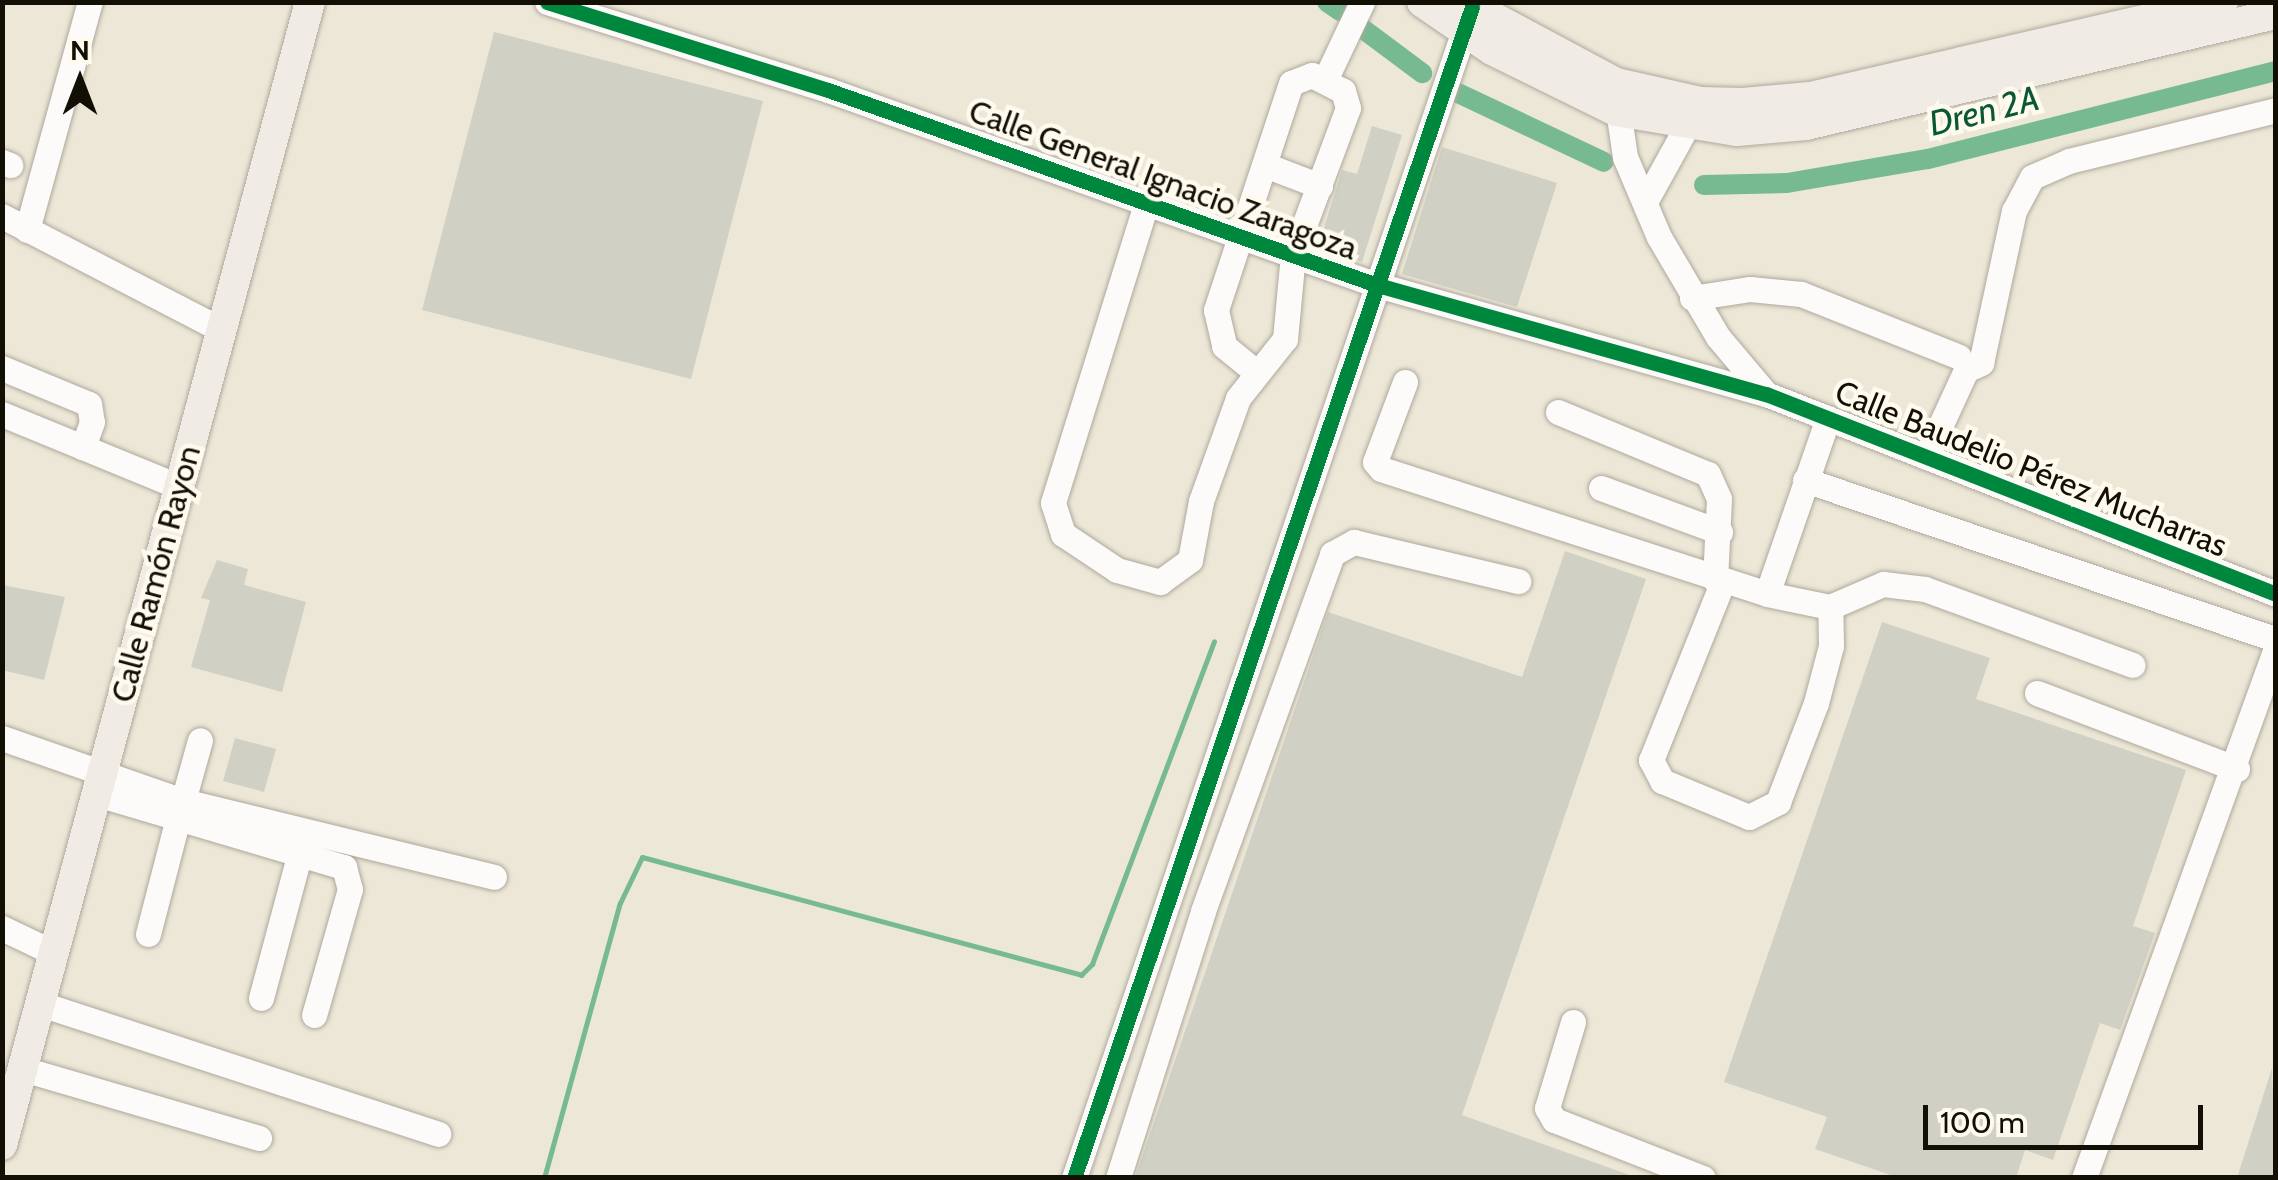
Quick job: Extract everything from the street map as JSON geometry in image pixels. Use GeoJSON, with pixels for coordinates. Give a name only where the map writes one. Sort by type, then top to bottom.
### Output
{"type":"FeatureCollection","features":[{"type":"Feature","properties":{"kind":"main road","name":"Calle Ramón Rayon"},"geometry":{"type":"LineString","coordinates":[[2,1145],[14,1080],[40,1004],[310,2]]}},
{"type":"Feature","properties":{"kind":"main road"},"geometry":{"type":"LineString","coordinates":[[1422,2],[1466,13],[1616,97],[1694,115],[1806,125],[2276,14]]}},
{"type":"Feature","properties":{"kind":"main road"},"geometry":{"type":"LineString","coordinates":[[1694,115],[1810,97],[2222,2]]}},
{"type":"Feature","properties":{"kind":"street"},"geometry":{"type":"LineString","coordinates":[[27,230],[90,2]]}},
{"type":"Feature","properties":{"kind":"street","name":"Calle General Ignacio Zaragoza"},"geometry":{"type":"LineString","coordinates":[[547,2],[828,90],[1374,284],[1766,394]]}},
{"type":"Feature","properties":{"kind":"street"},"geometry":{"type":"LineString","coordinates":[[1325,80],[1362,2]]}},
{"type":"Feature","properties":{"kind":"street"},"geometry":{"type":"LineString","coordinates":[[1074,1178],[1466,13]]}},
{"type":"Feature","properties":{"kind":"street"},"geometry":{"type":"LineString","coordinates":[[1146,204],[1053,503],[1062,534],[1117,570],[1160,582],[1182,570],[1190,560],[1216,452],[1254,370],[1285,339],[1294,255],[1348,103],[1344,91],[1325,80],[1306,76],[1291,83],[1216,310],[1218,334],[1254,370]]}},
{"type":"Feature","properties":{"kind":"street"},"geometry":{"type":"LineString","coordinates":[[1616,97],[1625,157],[1692,298],[1766,394]]}},
{"type":"Feature","properties":{"kind":"street"},"geometry":{"type":"LineString","coordinates":[[1926,458],[1966,370],[1981,364],[2014,211],[2032,177],[2070,161],[2276,110]]}},
{"type":"Feature","properties":{"kind":"street"},"geometry":{"type":"LineString","coordinates":[[1645,202],[1694,115]]}},
{"type":"Feature","properties":{"kind":"street"},"geometry":{"type":"LineString","coordinates":[[1265,165],[1320,186]]}},
{"type":"Feature","properties":{"kind":"street"},"geometry":{"type":"LineString","coordinates":[[2,216],[222,330]]}},
{"type":"Feature","properties":{"kind":"street"},"geometry":{"type":"LineString","coordinates":[[1692,298],[1750,288],[1802,294],[1958,356]]}},
{"type":"Feature","properties":{"kind":"street"},"geometry":{"type":"LineString","coordinates":[[2,368],[89,404],[92,422],[83,447]]}},
{"type":"Feature","properties":{"kind":"street"},"geometry":{"type":"LineString","coordinates":[[1406,382],[1375,462],[1381,470],[1767,594],[1830,606],[1883,584],[1926,589],[2133,665]]}},
{"type":"Feature","properties":{"kind":"street","name":"Calle Baudelio Pérez Mucharras"},"geometry":{"type":"LineString","coordinates":[[1766,394],[2276,594]]}},
{"type":"Feature","properties":{"kind":"street"},"geometry":{"type":"LineString","coordinates":[[1558,412],[1708,474],[1720,498],[1719,581],[1652,760],[1662,780],[1749,818],[1778,802],[1816,703],[1830,646],[1830,606]]}},
{"type":"Feature","properties":{"kind":"street"},"geometry":{"type":"LineString","coordinates":[[2,414],[180,487]]}},
{"type":"Feature","properties":{"kind":"street"},"geometry":{"type":"LineString","coordinates":[[1767,594],[1828,418]]}},
{"type":"Feature","properties":{"kind":"street"},"geometry":{"type":"LineString","coordinates":[[1806,480],[2276,639]]}},
{"type":"Feature","properties":{"kind":"street"},"geometry":{"type":"LineString","coordinates":[[1602,488],[1720,532]]}},
{"type":"Feature","properties":{"kind":"street"},"geometry":{"type":"LineString","coordinates":[[1118,1178],[1203,912],[1332,554],[1354,542],[1518,581]]}},
{"type":"Feature","properties":{"kind":"street"},"geometry":{"type":"LineString","coordinates":[[2084,1178],[2237,769],[2276,648]]}},
{"type":"Feature","properties":{"kind":"street"},"geometry":{"type":"LineString","coordinates":[[2036,693],[2237,769]]}},
{"type":"Feature","properties":{"kind":"street"},"geometry":{"type":"LineString","coordinates":[[2,738],[100,785],[344,867],[350,882],[314,1015]]}},
{"type":"Feature","properties":{"kind":"street"},"geometry":{"type":"LineString","coordinates":[[148,934],[200,740]]}},
{"type":"Feature","properties":{"kind":"street"},"geometry":{"type":"LineString","coordinates":[[180,809],[494,877]]}},
{"type":"Feature","properties":{"kind":"street"},"geometry":{"type":"LineString","coordinates":[[261,998],[300,852]]}},
{"type":"Feature","properties":{"kind":"street"},"geometry":{"type":"LineString","coordinates":[[2,928],[54,953]]}},
{"type":"Feature","properties":{"kind":"street"},"geometry":{"type":"LineString","coordinates":[[40,1004],[438,1134]]}},
{"type":"Feature","properties":{"kind":"street"},"geometry":{"type":"LineString","coordinates":[[1573,1022],[1547,1108],[1554,1120],[1703,1178]]}},
{"type":"Feature","properties":{"kind":"street"},"geometry":{"type":"LineString","coordinates":[[14,1080],[259,1138]]}},
{"type":"Feature","properties":{"kind":"building"},"geometry":{"type":"Polygon","coordinates":[[[494,32],[763,101],[691,379],[422,310],[494,32]]]}},
{"type":"Feature","properties":{"kind":"building"},"geometry":{"type":"Polygon","coordinates":[[[1372,126],[1402,135],[1362,262],[1318,247],[1342,170],[1357,174],[1372,126]]]}},
{"type":"Feature","properties":{"kind":"building"},"geometry":{"type":"Polygon","coordinates":[[[1442,147],[1557,183],[1517,307],[1402,274],[1442,147]]]}},
{"type":"Feature","properties":{"kind":"building"},"geometry":{"type":"Polygon","coordinates":[[[1565,551],[1646,579],[1462,1115],[1638,1178],[1135,1178],[1328,612],[1522,677],[1565,551]]]}},
{"type":"Feature","properties":{"kind":"building"},"geometry":{"type":"Polygon","coordinates":[[[217,560],[248,569],[244,585],[306,602],[282,692],[191,667],[210,600],[201,598],[217,560]]]}},
{"type":"Feature","properties":{"kind":"building"},"geometry":{"type":"Polygon","coordinates":[[[2,585],[65,597],[44,680],[2,670],[2,585]]]}},
{"type":"Feature","properties":{"kind":"building"},"geometry":{"type":"Polygon","coordinates":[[[1882,622],[1990,658],[1976,699],[2186,770],[2133,926],[2155,933],[2120,1030],[2100,1023],[2053,1160],[2025,1150],[2016,1178],[1899,1178],[1815,1149],[1827,1117],[1724,1082],[1882,622]]]}},
{"type":"Feature","properties":{"kind":"building"},"geometry":{"type":"Polygon","coordinates":[[[235,738],[276,749],[264,792],[223,781],[235,738]]]}},
{"type":"Feature","properties":{"kind":"building"},"geometry":{"type":"Polygon","coordinates":[[[2272,1068],[2276,1178],[2237,1178],[2272,1068]]]}},
{"type":"Feature","properties":{"kind":"waterway","name":"Dren 2A"},"geometry":{"type":"LineString","coordinates":[[1327,2],[1340,11]]}},
{"type":"Feature","properties":{"kind":"waterway","name":"Dren 2A"},"geometry":{"type":"LineString","coordinates":[[1359,26],[1422,73]]}},
{"type":"Feature","properties":{"kind":"waterway","name":"Dren 2A"},"geometry":{"type":"LineString","coordinates":[[1704,185],[1787,183],[1928,159],[2276,71]]}},
{"type":"Feature","properties":{"kind":"waterway","name":"Dren 2A"},"geometry":{"type":"LineString","coordinates":[[1458,93],[1604,162]]}},
{"type":"Feature","properties":{"kind":"waterway"},"geometry":{"type":"LineString","coordinates":[[544,1178],[620,903],[642,857],[1081,975],[1092,964],[1214,641]]}},
{"type":"Feature","properties":{"kind":"cycle path"},"geometry":{"type":"LineString","coordinates":[[547,2],[828,90],[1374,284],[1766,394],[2276,594]]}},
{"type":"Feature","properties":{"kind":"cycle path"},"geometry":{"type":"LineString","coordinates":[[1074,1178],[1472,7]]}}]}
